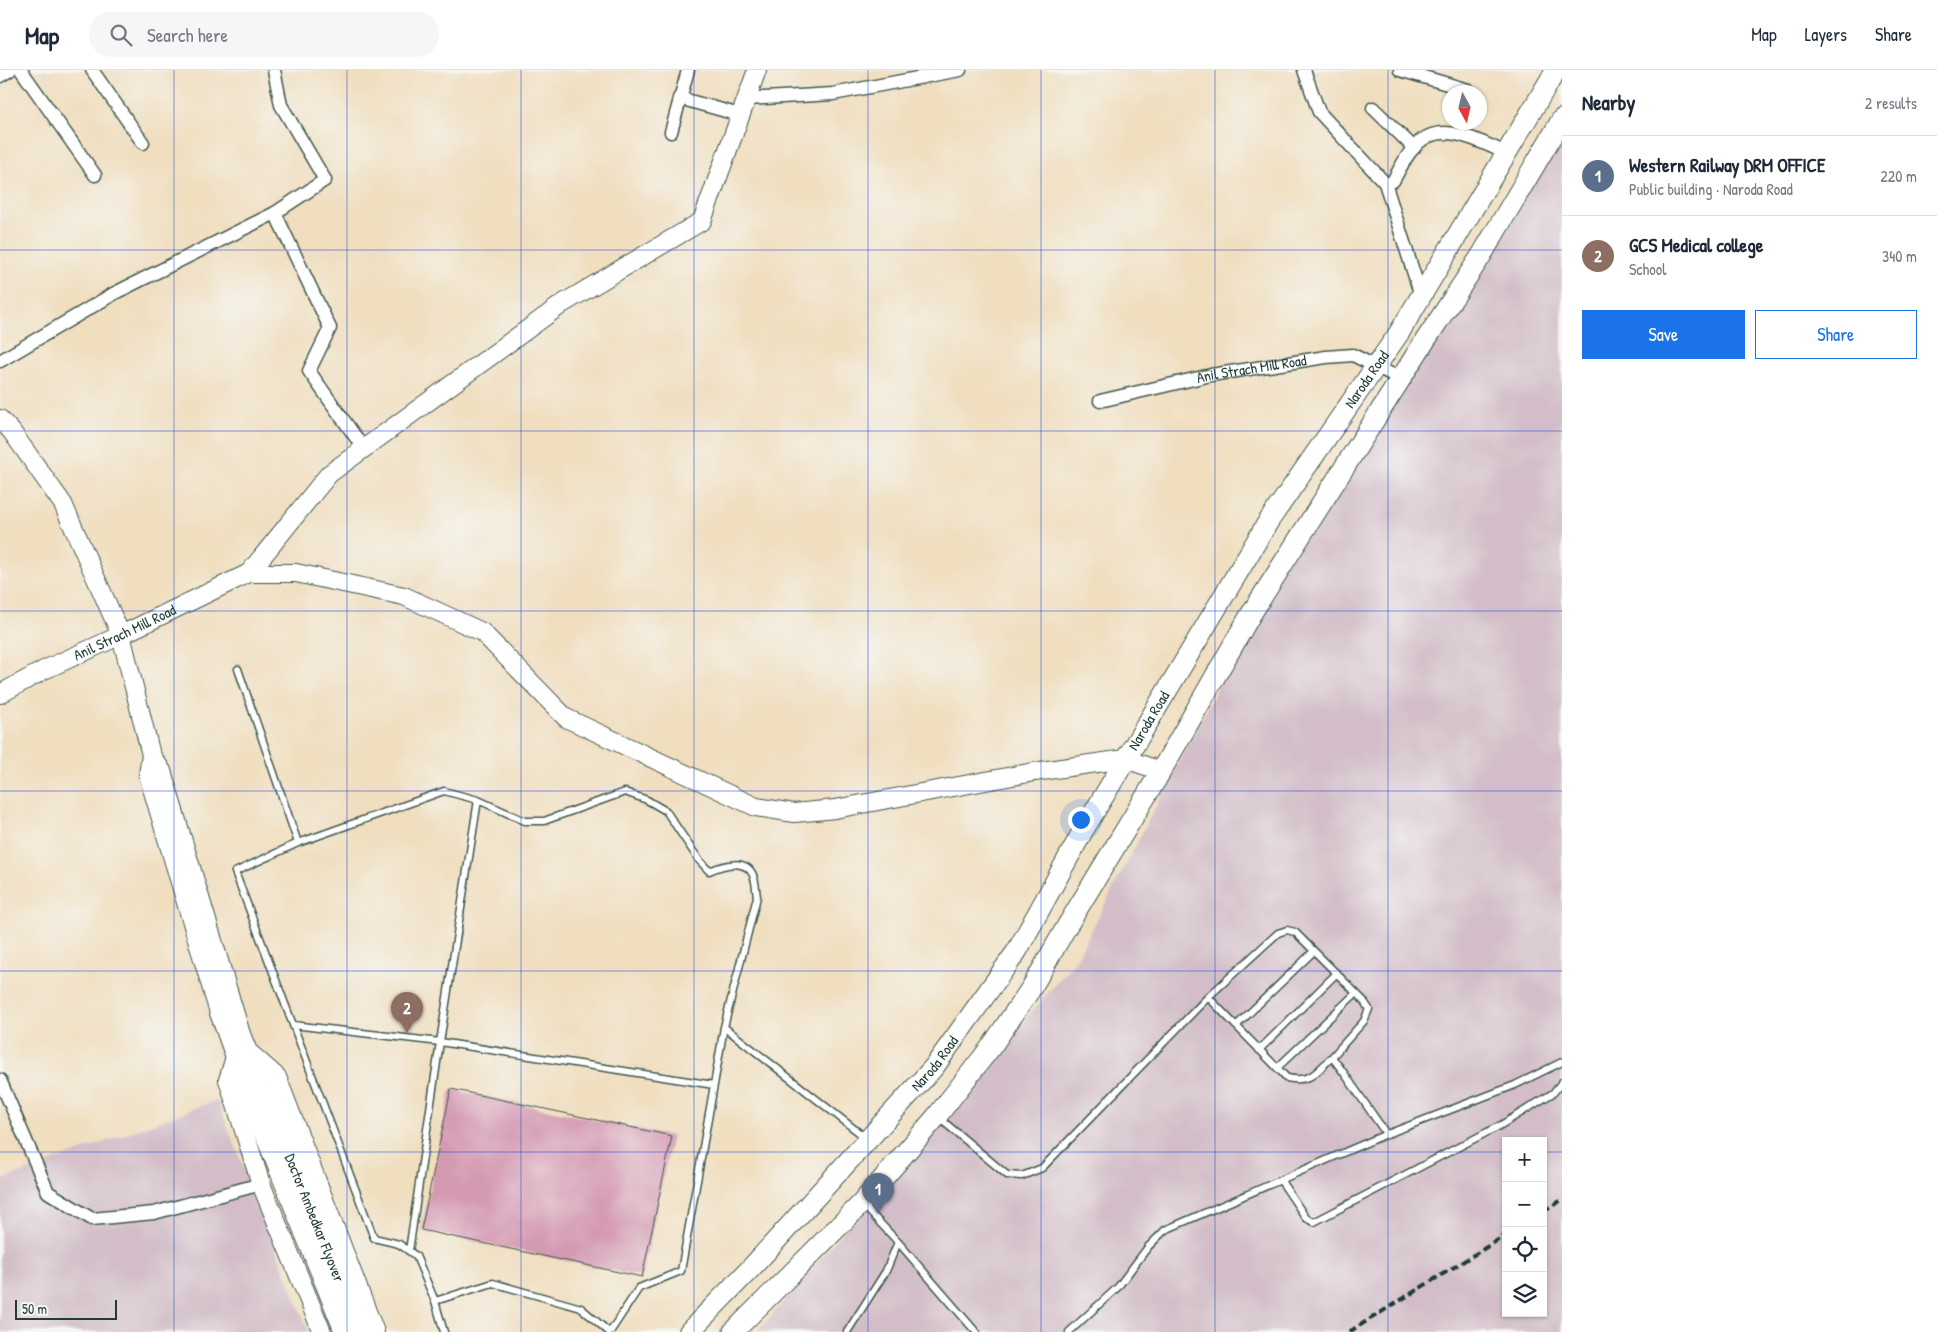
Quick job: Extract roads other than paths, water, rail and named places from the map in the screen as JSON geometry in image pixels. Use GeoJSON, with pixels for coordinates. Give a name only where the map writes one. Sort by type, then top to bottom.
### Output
{"type":"FeatureCollection","features":[{"type":"Feature","properties":{"kind":"main road","name":"Naroda Road"},"geometry":{"type":"LineString","coordinates":[[689,1332],[868,1141],[934,1067],[1017,952],[1084,829],[1268,522],[1377,366],[1556,70]]}},
{"type":"Feature","properties":{"kind":"main road","name":"Naroda Road"},"geometry":{"type":"LineString","coordinates":[[733,1332],[861,1204],[938,1116],[991,1047],[1032,987],[1066,926],[1161,771],[1252,614],[1481,256],[1562,119]]}},
{"type":"Feature","properties":{"kind":"street"},"geometry":{"type":"LineString","coordinates":[[0,76],[10,70]]}},
{"type":"Feature","properties":{"kind":"street"},"geometry":{"type":"LineString","coordinates":[[21,70],[95,174]]}},
{"type":"Feature","properties":{"kind":"street"},"geometry":{"type":"LineString","coordinates":[[92,70],[143,143]]}},
{"type":"Feature","properties":{"kind":"street"},"geometry":{"type":"LineString","coordinates":[[0,361],[116,293],[275,213],[325,180],[281,105],[274,70]]}},
{"type":"Feature","properties":{"kind":"street"},"geometry":{"type":"LineString","coordinates":[[671,132],[688,70]]}},
{"type":"Feature","properties":{"kind":"street"},"geometry":{"type":"LineString","coordinates":[[249,573],[329,474],[562,304],[702,221],[757,70]]}},
{"type":"Feature","properties":{"kind":"street"},"geometry":{"type":"LineString","coordinates":[[679,98],[743,107],[833,94],[960,70]]}},
{"type":"Feature","properties":{"kind":"street"},"geometry":{"type":"LineString","coordinates":[[1304,70],[1319,112],[1385,183],[1421,296]]}},
{"type":"Feature","properties":{"kind":"street"},"geometry":{"type":"LineString","coordinates":[[1400,70],[1451,85]]}},
{"type":"Feature","properties":{"kind":"street"},"geometry":{"type":"LineString","coordinates":[[1373,108],[1414,148]]}},
{"type":"Feature","properties":{"kind":"street"},"geometry":{"type":"LineString","coordinates":[[1393,181],[1414,148],[1422,140],[1450,130]]}},
{"type":"Feature","properties":{"kind":"street"},"geometry":{"type":"LineString","coordinates":[[1458,130],[1462,134],[1506,153]]}},
{"type":"Feature","properties":{"kind":"street"},"geometry":{"type":"LineString","coordinates":[[275,213],[330,328],[309,371],[364,449]]}},
{"type":"Feature","properties":{"kind":"street","name":"Anil Strach Mill Road"},"geometry":{"type":"LineString","coordinates":[[1100,401],[1211,375],[1308,359],[1353,355],[1401,379]]}},
{"type":"Feature","properties":{"kind":"street"},"geometry":{"type":"LineString","coordinates":[[0,419],[12,432],[62,504],[121,635],[151,755],[162,772],[241,1034],[242,1055],[260,1105]]}},
{"type":"Feature","properties":{"kind":"street"},"geometry":{"type":"LineString","coordinates":[[249,573],[296,573],[404,596],[482,632],[566,718],[756,807],[794,813],[835,809],[1034,772],[1125,759],[1161,771]]}},
{"type":"Feature","properties":{"kind":"street","name":"Anil Strach Mill Road"},"geometry":{"type":"LineString","coordinates":[[0,694],[44,670],[249,573]]}},
{"type":"Feature","properties":{"kind":"street"},"geometry":{"type":"LineString","coordinates":[[242,1055],[228,1080],[261,1184],[322,1332]]}},
{"type":"Feature","properties":{"kind":"street"},"geometry":{"type":"LineString","coordinates":[[242,1055],[277,1077],[375,1332]]}},
{"type":"Feature","properties":{"kind":"street"},"geometry":{"type":"LineString","coordinates":[[0,1080],[48,1192],[92,1218],[154,1213],[261,1184]]}},
{"type":"Feature","properties":{"kind":"street","name":"Doctor Ambedkar Flyover"},"geometry":{"type":"LineString","coordinates":[[260,1105],[344,1332]]}},
{"type":"Feature","properties":{"kind":"street","name":"Doctor Ambedkar Flyover"},"geometry":{"type":"LineString","coordinates":[[260,1105],[360,1332]]}},
{"type":"Feature","properties":{"kind":"lane"},"geometry":{"type":"LineString","coordinates":[[238,669],[298,843]]}},
{"type":"Feature","properties":{"kind":"lane"},"geometry":{"type":"LineString","coordinates":[[434,1301],[493,1283],[581,1308],[610,1332],[639,1288],[681,1271],[724,1027],[758,897],[754,876],[747,867],[734,864],[723,865],[709,870],[699,860],[666,811],[647,800],[624,792],[544,821],[525,821],[478,800],[444,791],[298,843],[235,872],[374,1238],[399,1244],[416,1256],[444,1332]]}},
{"type":"Feature","properties":{"kind":"lane"},"geometry":{"type":"LineString","coordinates":[[409,1251],[478,800]]}},
{"type":"Feature","properties":{"kind":"lane"},"geometry":{"type":"LineString","coordinates":[[938,1116],[1007,1174],[1022,1176],[1042,1168],[1208,997],[1278,932],[1286,930],[1295,932],[1356,993],[1369,1009],[1368,1016],[1332,1057],[1311,1077],[1300,1081],[1287,1078],[1208,997]]}},
{"type":"Feature","properties":{"kind":"lane"},"geometry":{"type":"LineString","coordinates":[[1236,1026],[1314,951]]}},
{"type":"Feature","properties":{"kind":"lane"},"geometry":{"type":"LineString","coordinates":[[1259,1050],[1336,973]]}},
{"type":"Feature","properties":{"kind":"lane"},"geometry":{"type":"LineString","coordinates":[[1277,1068],[1356,993]]}},
{"type":"Feature","properties":{"kind":"lane"},"geometry":{"type":"LineString","coordinates":[[293,1025],[440,1042],[714,1085]]}},
{"type":"Feature","properties":{"kind":"lane"},"geometry":{"type":"LineString","coordinates":[[724,1027],[868,1141]]}},
{"type":"Feature","properties":{"kind":"lane"},"geometry":{"type":"LineString","coordinates":[[1332,1057],[1387,1135]]}},
{"type":"Feature","properties":{"kind":"lane"},"geometry":{"type":"LineString","coordinates":[[1069,1332],[1118,1287],[1148,1247],[1165,1230],[1387,1135],[1515,1085],[1562,1062]]}},
{"type":"Feature","properties":{"kind":"lane"},"geometry":{"type":"LineString","coordinates":[[1281,1181],[1306,1218],[1314,1222],[1501,1125],[1553,1093],[1562,1082]]}},
{"type":"Feature","properties":{"kind":"lane"},"geometry":{"type":"LineString","coordinates":[[861,1204],[898,1242],[976,1332]]}},
{"type":"Feature","properties":{"kind":"lane"},"geometry":{"type":"LineString","coordinates":[[847,1332],[886,1271],[898,1242]]}},
{"type":"Feature","properties":{"kind":"railway"},"geometry":{"type":"LineString","coordinates":[[1547,1209],[1562,1200]]}},
{"type":"Feature","properties":{"kind":"railway"},"geometry":{"type":"LineString","coordinates":[[1349,1332],[1502,1237]]}},
{"type":"Feature","properties":{"kind":"place","name":"GCS Medical college"},"geometry":{"type":"Point","coordinates":[407,1033]}},
{"type":"Feature","properties":{"kind":"place","name":"Western Railway DRM OFFICE"},"geometry":{"type":"Point","coordinates":[878,1214]}}]}
